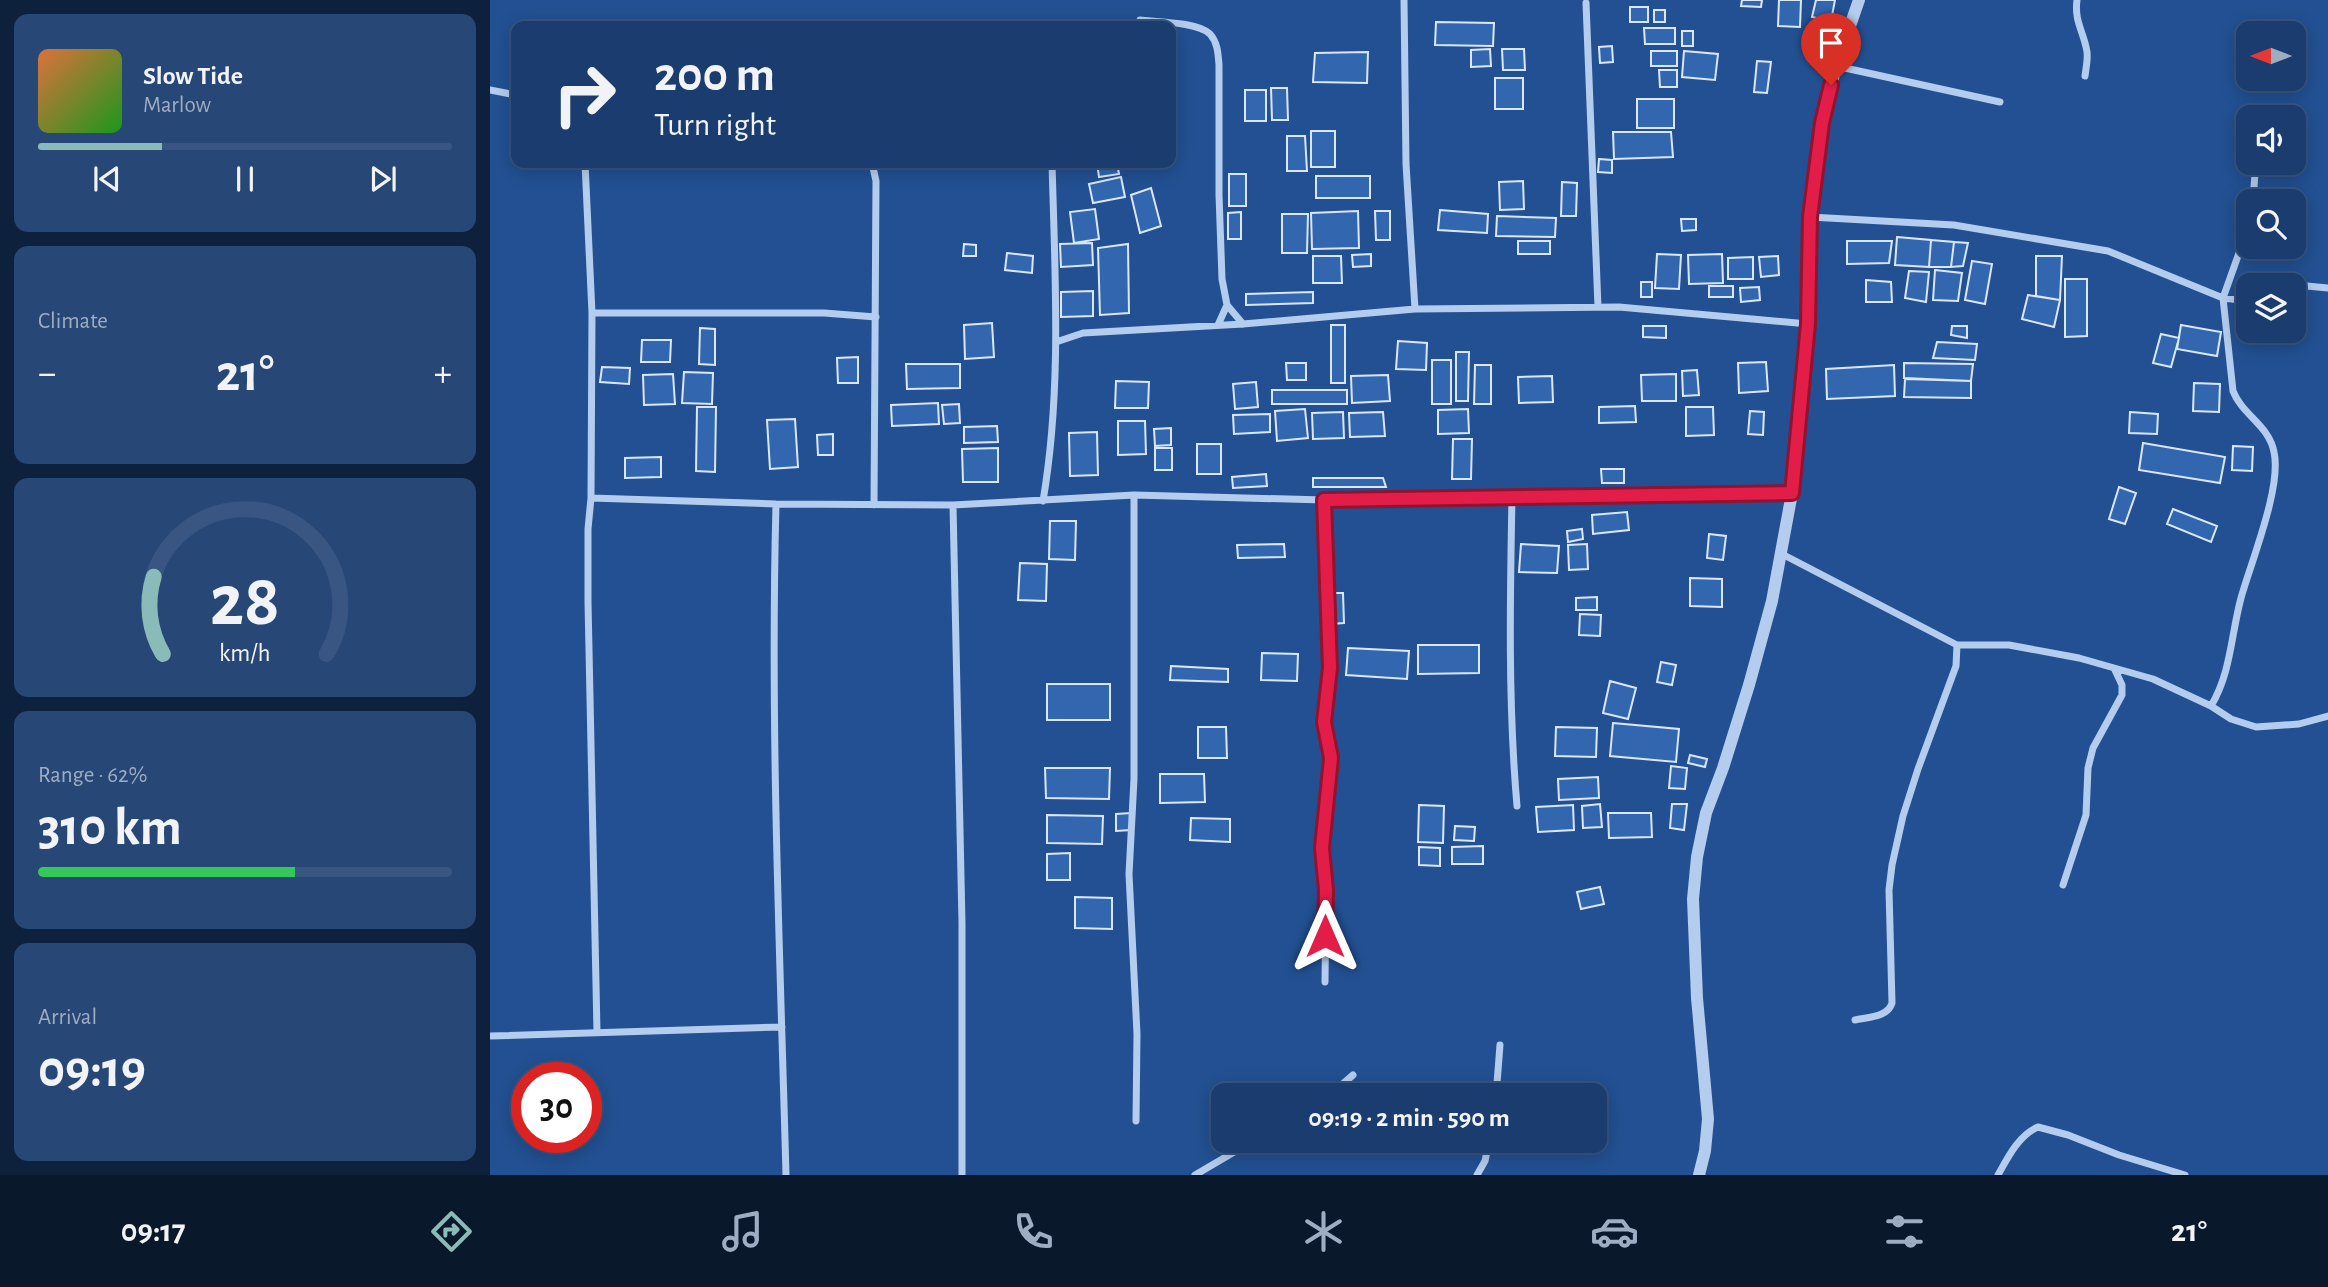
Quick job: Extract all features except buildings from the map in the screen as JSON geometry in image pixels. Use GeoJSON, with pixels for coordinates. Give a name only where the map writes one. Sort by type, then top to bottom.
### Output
{"type":"FeatureCollection","features":[{"type":"Feature","properties":{"kind":"street"},"geometry":{"type":"LineString","coordinates":[[1404,0],[1406,164],[1415,309]]}},
{"type":"Feature","properties":{"kind":"street"},"geometry":{"type":"LineString","coordinates":[[1699,1175],[1705,1151],[1708,1119],[1697,998],[1693,899],[1698,857],[1706,813],[1723,768],[1772,601],[1792,493],[1808,324],[1810,217],[1822,123],[1836,66],[1860,0]]}},
{"type":"Feature","properties":{"kind":"street"},"geometry":{"type":"LineString","coordinates":[[2077,0],[2078,26],[2087,51],[2085,76]]}},
{"type":"Feature","properties":{"kind":"street"},"geometry":{"type":"LineString","coordinates":[[1586,3],[1598,307]]}},
{"type":"Feature","properties":{"kind":"street"},"geometry":{"type":"LineString","coordinates":[[1140,20],[1150,21]]}},
{"type":"Feature","properties":{"kind":"street"},"geometry":{"type":"LineString","coordinates":[[1176,24],[1208,32],[1216,45],[1219,65],[1222,279],[1227,305],[1242,324]]}},
{"type":"Feature","properties":{"kind":"street"},"geometry":{"type":"LineString","coordinates":[[1836,66],[2000,102]]}},
{"type":"Feature","properties":{"kind":"street"},"geometry":{"type":"LineString","coordinates":[[490,90],[511,94]]}},
{"type":"Feature","properties":{"kind":"street"},"geometry":{"type":"LineString","coordinates":[[585,168],[592,313],[592,498],[588,529],[588,602],[597,1032]]}},
{"type":"Feature","properties":{"kind":"street"},"geometry":{"type":"LineString","coordinates":[[873,168],[876,181],[874,505]]}},
{"type":"Feature","properties":{"kind":"street"},"geometry":{"type":"LineString","coordinates":[[1043,501],[1048,472],[1056,342],[1052,168]]}},
{"type":"Feature","properties":{"kind":"street"},"geometry":{"type":"LineString","coordinates":[[1810,217],[1954,225],[2108,251],[2223,298],[2236,300]]}},
{"type":"Feature","properties":{"kind":"street"},"geometry":{"type":"LineString","coordinates":[[2211,706],[2224,680],[2240,601],[2266,519],[2275,467],[2275,453],[2268,433],[2236,401],[2233,391],[2223,298],[2237,259]]}},
{"type":"Feature","properties":{"kind":"street"},"geometry":{"type":"LineString","coordinates":[[2306,286],[2328,288]]}},
{"type":"Feature","properties":{"kind":"street"},"geometry":{"type":"LineString","coordinates":[[1218,325],[1227,305]]}},
{"type":"Feature","properties":{"kind":"street"},"geometry":{"type":"LineString","coordinates":[[1056,342],[1083,333],[1242,324],[1415,309],[1598,307],[1808,324]]}},
{"type":"Feature","properties":{"kind":"street"},"geometry":{"type":"LineString","coordinates":[[592,313],[824,313],[876,317]]}},
{"type":"Feature","properties":{"kind":"street"},"geometry":{"type":"LineString","coordinates":[[592,498],[776,504],[953,505],[1133,495],[1324,500],[1792,493]]}},
{"type":"Feature","properties":{"kind":"street"},"geometry":{"type":"LineString","coordinates":[[1133,495],[1134,779],[1129,874],[1137,1034],[1136,1121]]}},
{"type":"Feature","properties":{"kind":"street"},"geometry":{"type":"LineString","coordinates":[[1512,496],[1509,642],[1512,748],[1517,806]]}},
{"type":"Feature","properties":{"kind":"street"},"geometry":{"type":"LineString","coordinates":[[1324,500],[1330,668],[1324,722],[1331,758],[1322,848],[1326,890],[1325,982]]}},
{"type":"Feature","properties":{"kind":"street"},"geometry":{"type":"LineString","coordinates":[[776,504],[773,613],[774,780],[786,1175]]}},
{"type":"Feature","properties":{"kind":"street"},"geometry":{"type":"LineString","coordinates":[[953,505],[962,896],[962,1175]]}},
{"type":"Feature","properties":{"kind":"street"},"geometry":{"type":"LineString","coordinates":[[1780,553],[1957,645],[2009,645],[2079,658],[2153,679],[2211,706],[2231,719],[2256,727],[2299,724],[2328,716]]}},
{"type":"Feature","properties":{"kind":"street"},"geometry":{"type":"LineString","coordinates":[[1855,1020],[1885,1014],[1891,1009],[1889,890],[1892,865],[1914,781],[1956,666],[1957,645]]}},
{"type":"Feature","properties":{"kind":"street"},"geometry":{"type":"LineString","coordinates":[[2063,886],[2086,815],[2088,768],[2093,748],[2122,695],[2122,685],[2115,670]]}},
{"type":"Feature","properties":{"kind":"street"},"geometry":{"type":"LineString","coordinates":[[490,1036],[782,1027]]}},
{"type":"Feature","properties":{"kind":"street"},"geometry":{"type":"LineString","coordinates":[[1497,1083],[1500,1045]]}},
{"type":"Feature","properties":{"kind":"street"},"geometry":{"type":"LineString","coordinates":[[1344,1083],[1353,1075]]}},
{"type":"Feature","properties":{"kind":"street"},"geometry":{"type":"LineString","coordinates":[[1998,1175],[2015,1146],[2027,1133],[2038,1127],[2045,1127],[2119,1155],[2185,1175]]}},
{"type":"Feature","properties":{"kind":"street"},"geometry":{"type":"LineString","coordinates":[[1195,1175],[1233,1153]]}},
{"type":"Feature","properties":{"kind":"street"},"geometry":{"type":"LineString","coordinates":[[1477,1175],[1487,1153]]}},
{"type":"Feature","properties":{"kind":"route"},"geometry":{"type":"LineString","coordinates":[[1325,936],[1326,890],[1322,848],[1331,758],[1324,722],[1330,668],[1324,500],[1792,493],[1808,324],[1810,217],[1822,123],[1831,85]]}}]}
